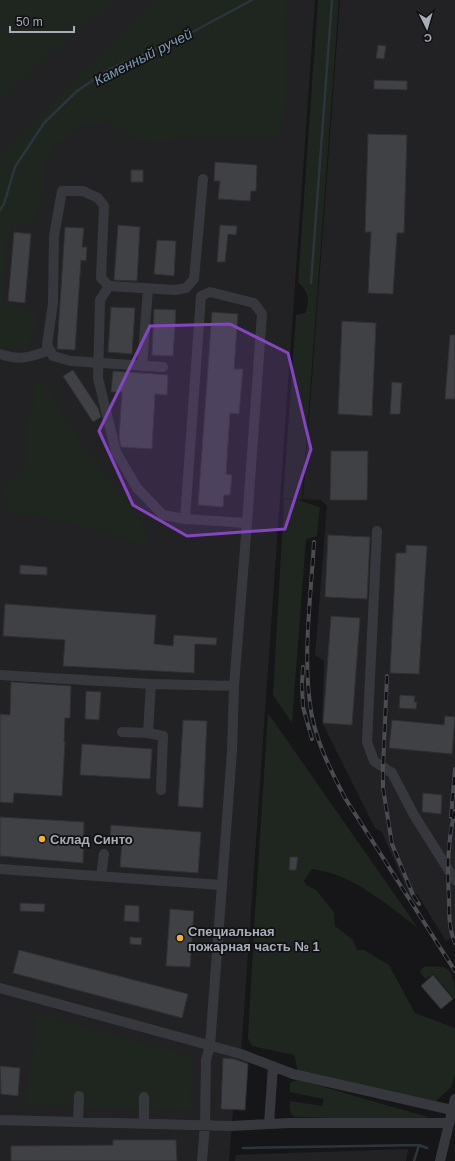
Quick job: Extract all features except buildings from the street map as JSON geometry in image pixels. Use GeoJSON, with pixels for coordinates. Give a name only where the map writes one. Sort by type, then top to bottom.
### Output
{"type":"FeatureCollection","features":[{"type":"Feature","properties":{"kind":"street"},"geometry":{"type":"LineString","coordinates":[[163,367],[71,361],[53,356],[47,345],[53,303],[54,236],[62,191],[83,191],[98,198],[104,206],[101,278],[108,286],[175,290],[186,288],[194,279],[202,179]]}},
{"type":"Feature","properties":{"kind":"street"},"geometry":{"type":"LineString","coordinates":[[108,286],[100,300],[98,378],[116,452],[137,488],[163,515],[186,519],[247,523]]}},
{"type":"Feature","properties":{"kind":"street"},"geometry":{"type":"LineString","coordinates":[[142,366],[148,289]]}},
{"type":"Feature","properties":{"kind":"street"},"geometry":{"type":"LineString","coordinates":[[186,519],[201,296],[210,292],[254,303],[262,314],[234,686],[232,751],[210,1046],[206,1060],[205,1125],[202,1161]]}},
{"type":"Feature","properties":{"kind":"street"},"geometry":{"type":"LineString","coordinates":[[0,354],[14,358],[29,357],[50,350]]}},
{"type":"Feature","properties":{"kind":"street"},"geometry":{"type":"LineString","coordinates":[[378,531],[367,742],[374,761],[392,773],[414,816],[455,880]]}},
{"type":"Feature","properties":{"kind":"street"},"geometry":{"type":"LineString","coordinates":[[0,675],[151,684],[234,686]]}},
{"type":"Feature","properties":{"kind":"street"},"geometry":{"type":"LineString","coordinates":[[148,733],[151,684]]}},
{"type":"Feature","properties":{"kind":"street"},"geometry":{"type":"LineString","coordinates":[[122,732],[148,733],[163,736],[161,790]]}},
{"type":"Feature","properties":{"kind":"street"},"geometry":{"type":"LineString","coordinates":[[101,876],[104,854]]}},
{"type":"Feature","properties":{"kind":"street"},"geometry":{"type":"LineString","coordinates":[[0,868],[221,885]]}},
{"type":"Feature","properties":{"kind":"street"},"geometry":{"type":"LineString","coordinates":[[0,988],[241,1054],[293,1074],[452,1110]]}},
{"type":"Feature","properties":{"kind":"street"},"geometry":{"type":"LineString","coordinates":[[269,1124],[274,1066]]}},
{"type":"Feature","properties":{"kind":"street"},"geometry":{"type":"LineString","coordinates":[[78,1122],[79,1096]]}},
{"type":"Feature","properties":{"kind":"street"},"geometry":{"type":"LineString","coordinates":[[144,1097],[144,1123]]}},
{"type":"Feature","properties":{"kind":"street"},"geometry":{"type":"LineString","coordinates":[[440,1161],[455,1099]]}},
{"type":"Feature","properties":{"kind":"street"},"geometry":{"type":"LineString","coordinates":[[0,1120],[205,1125],[450,1123]]}},
{"type":"Feature","properties":{"kind":"highlighted area"},"geometry":{"type":"Polygon","coordinates":[[[230,324],[288,353],[311,449],[285,529],[187,536],[133,505],[99,431],[150,326],[230,324]]]}},
{"type":"Feature","properties":{"kind":"shaded area"},"geometry":{"type":"Polygon","coordinates":[[[0,0],[315,0],[241,1054],[248,1060],[245,1110],[233,1110],[229,1161],[0,1161],[0,0]]]}},
{"type":"Feature","properties":{"kind":"shaded area"},"geometry":{"type":"Polygon","coordinates":[[[0,0],[116,0],[49,55],[0,102],[0,0]]]}},
{"type":"Feature","properties":{"kind":"shaded area"},"geometry":{"type":"Polygon","coordinates":[[[154,0],[286,1],[285,27],[287,91],[279,137],[192,137],[161,142],[133,139],[110,122],[84,125],[53,147],[42,167],[43,195],[33,219],[25,224],[12,225],[7,238],[3,295],[5,305],[34,310],[35,325],[30,344],[23,348],[16,349],[0,347],[0,155],[65,88],[121,35],[154,0]]]}},
{"type":"Feature","properties":{"kind":"shaded area"},"geometry":{"type":"Polygon","coordinates":[[[318,0],[339,0],[302,500],[283,498],[296,315],[305,313],[308,304],[308,296],[298,282],[318,0]]]}},
{"type":"Feature","properties":{"kind":"shaded area"},"geometry":{"type":"Polygon","coordinates":[[[340,0],[455,0],[455,936],[446,941],[417,894],[410,897],[382,832],[375,828],[322,722],[324,661],[315,655],[327,506],[321,500],[303,499],[340,0]]]}},
{"type":"Feature","properties":{"kind":"shaded area"},"geometry":{"type":"Polygon","coordinates":[[[36,378],[49,390],[72,428],[136,515],[147,532],[147,543],[127,541],[105,530],[33,515],[12,514],[4,500],[6,488],[11,478],[19,472],[25,462],[26,447],[24,436],[33,408],[33,381],[36,378]]]}},
{"type":"Feature","properties":{"kind":"shaded area"},"geometry":{"type":"Polygon","coordinates":[[[284,499],[298,500],[320,507],[317,536],[306,539],[292,723],[273,695],[284,499]]]}},
{"type":"Feature","properties":{"kind":"shaded area"},"geometry":{"type":"Polygon","coordinates":[[[268,713],[418,928],[368,891],[341,877],[312,869],[304,881],[306,885],[316,890],[334,912],[335,926],[353,940],[357,950],[364,950],[389,965],[415,1013],[455,1028],[455,1074],[451,1087],[434,1103],[298,1071],[294,1055],[252,1046],[248,1038],[268,713]]]}},
{"type":"Feature","properties":{"kind":"shaded area"},"geometry":{"type":"Polygon","coordinates":[[[426,966],[442,967],[450,972],[455,989],[455,999],[433,974],[426,979],[421,974],[420,970],[426,966]]]}},
{"type":"Feature","properties":{"kind":"shaded area"},"geometry":{"type":"Polygon","coordinates":[[[38,1014],[195,1058],[190,1110],[26,1106],[38,1014]]]}},
{"type":"Feature","properties":{"kind":"shaded area"},"geometry":{"type":"Polygon","coordinates":[[[299,1080],[428,1117],[425,1121],[295,1117],[290,1110],[290,1101],[322,1106],[324,1099],[290,1092],[290,1083],[299,1080]]]}},
{"type":"Feature","properties":{"kind":"shaded area"},"geometry":{"type":"Polygon","coordinates":[[[408,1149],[406,1161],[235,1161],[236,1155],[408,1149]]]}},
{"type":"Feature","properties":{"kind":"waterway","name":"Каменный ручей"},"geometry":{"type":"LineString","coordinates":[[0,210],[4,204],[15,167],[44,123],[77,91],[110,69],[187,35],[252,0]]}},
{"type":"Feature","properties":{"kind":"waterway"},"geometry":{"type":"LineString","coordinates":[[311,283],[332,0]]}},
{"type":"Feature","properties":{"kind":"waterway"},"geometry":{"type":"LineString","coordinates":[[243,1148],[419,1145]]}},
{"type":"Feature","properties":{"kind":"waterway"},"geometry":{"type":"LineString","coordinates":[[414,1161],[419,1145],[427,1148]]}},
{"type":"Feature","properties":{"kind":"railway"},"geometry":{"type":"LineString","coordinates":[[314,542],[308,623],[307,664],[310,704],[315,729],[328,764],[345,798],[455,971]]}},
{"type":"Feature","properties":{"kind":"railway"},"geometry":{"type":"LineString","coordinates":[[303,667],[303,707],[312,739]]}},
{"type":"Feature","properties":{"kind":"railway"},"geometry":{"type":"LineString","coordinates":[[387,676],[383,788],[392,844],[413,895],[419,904]]}},
{"type":"Feature","properties":{"kind":"railway"},"geometry":{"type":"LineString","coordinates":[[451,817],[455,769]]}},
{"type":"Feature","properties":{"kind":"railway"},"geometry":{"type":"LineString","coordinates":[[455,811],[450,833],[448,867],[450,922],[455,943]]}},
{"type":"Feature","properties":{"kind":"place","name":"Склад Синто"},"geometry":{"type":"Point","coordinates":[42,839]}},
{"type":"Feature","properties":{"kind":"place","name":"Специальная пожарная часть № 1"},"geometry":{"type":"Point","coordinates":[180,938]}}]}
